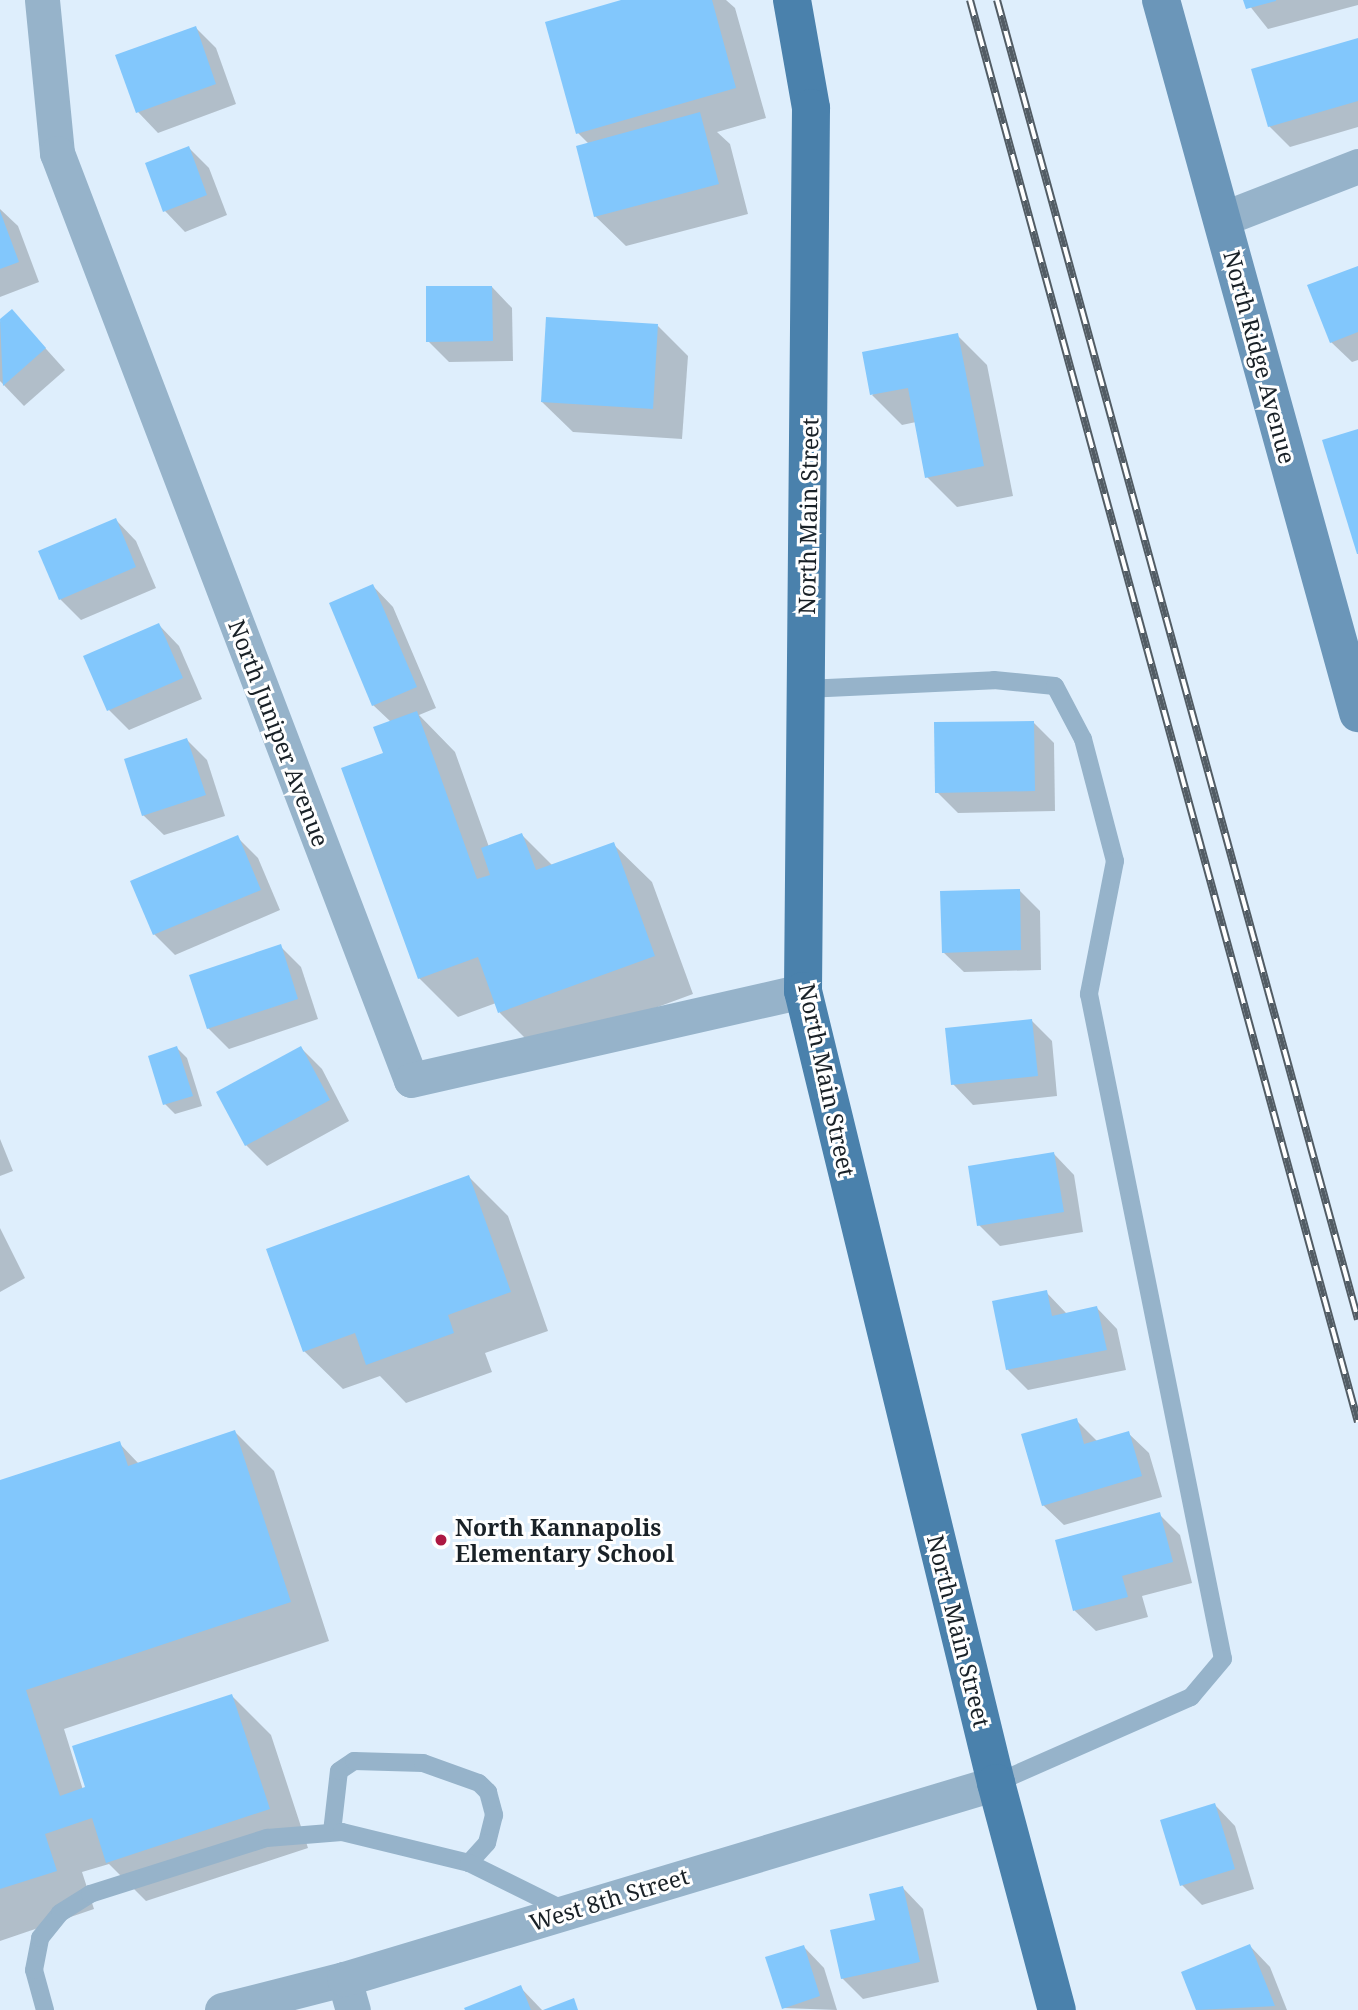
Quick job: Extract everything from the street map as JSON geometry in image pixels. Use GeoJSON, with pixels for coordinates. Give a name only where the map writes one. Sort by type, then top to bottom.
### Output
{"type":"FeatureCollection","features":[{"type":"Feature","properties":{"kind":"main road","name":"North Main Street"},"geometry":{"type":"LineString","coordinates":[[792,0],[811,108],[803,991],[996,1783],[1057,2010]]}},
{"type":"Feature","properties":{"kind":"street","name":"North Juniper Avenue"},"geometry":{"type":"LineString","coordinates":[[42,0],[57,153],[411,1080],[803,991]]}},
{"type":"Feature","properties":{"kind":"street","name":"North Ridge Avenue"},"geometry":{"type":"LineString","coordinates":[[1161,0],[1358,713]]}},
{"type":"Feature","properties":{"kind":"street"},"geometry":{"type":"LineString","coordinates":[[1222,219],[1358,166]]}},
{"type":"Feature","properties":{"kind":"street","name":"West 8th Street"},"geometry":{"type":"LineString","coordinates":[[222,2010],[348,1995],[568,1912],[996,1783]]}},
{"type":"Feature","properties":{"kind":"lane"},"geometry":{"type":"LineString","coordinates":[[806,689],[994,680],[1055,686],[1083,739],[1115,861],[1089,994],[1223,1659],[1191,1697],[996,1783]]}},
{"type":"Feature","properties":{"kind":"lane"},"geometry":{"type":"LineString","coordinates":[[332,1832],[340,1772],[354,1761],[423,1763],[479,1783],[488,1792],[494,1815],[487,1843],[469,1863]]}},
{"type":"Feature","properties":{"kind":"lane"},"geometry":{"type":"LineString","coordinates":[[45,2010],[34,1970],[40,1938],[60,1913],[90,1894],[267,1838],[332,1832],[469,1863],[568,1912]]}},
{"type":"Feature","properties":{"kind":"building"},"geometry":{"type":"Polygon","coordinates":[[[621,0],[712,0],[736,88],[576,134],[545,22],[621,0]]]}},
{"type":"Feature","properties":{"kind":"building"},"geometry":{"type":"Polygon","coordinates":[[[1243,0],[1276,0],[1276,1],[1246,9],[1243,0]]]}},
{"type":"Feature","properties":{"kind":"building"},"geometry":{"type":"Polygon","coordinates":[[[196,26],[216,84],[136,113],[115,55],[196,26]]]}},
{"type":"Feature","properties":{"kind":"building"},"geometry":{"type":"Polygon","coordinates":[[[1358,38],[1358,101],[1268,127],[1251,69],[1358,38]]]}},
{"type":"Feature","properties":{"kind":"building"},"geometry":{"type":"Polygon","coordinates":[[[700,112],[719,184],[594,217],[576,146],[700,112]]]}},
{"type":"Feature","properties":{"kind":"building"},"geometry":{"type":"Polygon","coordinates":[[[189,146],[207,195],[163,212],[145,163],[189,146]]]}},
{"type":"Feature","properties":{"kind":"building"},"geometry":{"type":"Polygon","coordinates":[[[0,211],[19,262],[0,269],[0,211]]]}},
{"type":"Feature","properties":{"kind":"building"},"geometry":{"type":"Polygon","coordinates":[[[1358,266],[1358,332],[1330,343],[1307,285],[1358,266]]]}},
{"type":"Feature","properties":{"kind":"building"},"geometry":{"type":"Polygon","coordinates":[[[426,286],[492,286],[493,341],[426,342],[426,286]]]}},
{"type":"Feature","properties":{"kind":"building"},"geometry":{"type":"Polygon","coordinates":[[[12,309],[46,348],[3,386],[0,319],[12,309]]]}},
{"type":"Feature","properties":{"kind":"building"},"geometry":{"type":"Polygon","coordinates":[[[546,317],[658,324],[653,409],[541,402],[546,317]]]}},
{"type":"Feature","properties":{"kind":"building"},"geometry":{"type":"Polygon","coordinates":[[[958,333],[984,466],[925,478],[908,388],[870,395],[862,352],[958,333]]]}},
{"type":"Feature","properties":{"kind":"building"},"geometry":{"type":"Polygon","coordinates":[[[1358,429],[1358,554],[1357,554],[1322,440],[1358,429]]]}},
{"type":"Feature","properties":{"kind":"building"},"geometry":{"type":"Polygon","coordinates":[[[116,518],[136,567],[59,600],[38,551],[116,518]]]}},
{"type":"Feature","properties":{"kind":"building"},"geometry":{"type":"Polygon","coordinates":[[[373,584],[417,687],[372,706],[329,603],[373,584]]]}},
{"type":"Feature","properties":{"kind":"building"},"geometry":{"type":"Polygon","coordinates":[[[159,623],[183,678],[107,711],[83,656],[159,623]]]}},
{"type":"Feature","properties":{"kind":"building"},"geometry":{"type":"Polygon","coordinates":[[[417,711],[477,879],[490,875],[481,848],[522,833],[536,870],[614,842],[655,956],[498,1013],[478,957],[418,979],[341,768],[383,753],[373,727],[417,711]]]}},
{"type":"Feature","properties":{"kind":"building"},"geometry":{"type":"Polygon","coordinates":[[[1034,721],[1035,791],[935,793],[934,722],[1034,721]]]}},
{"type":"Feature","properties":{"kind":"building"},"geometry":{"type":"Polygon","coordinates":[[[187,738],[206,795],[142,816],[124,759],[187,738]]]}},
{"type":"Feature","properties":{"kind":"building"},"geometry":{"type":"Polygon","coordinates":[[[238,835],[261,890],[153,935],[130,881],[238,835]]]}},
{"type":"Feature","properties":{"kind":"building"},"geometry":{"type":"Polygon","coordinates":[[[1020,889],[1021,950],[942,953],[940,891],[1020,889]]]}},
{"type":"Feature","properties":{"kind":"building"},"geometry":{"type":"Polygon","coordinates":[[[281,944],[298,999],[207,1029],[189,975],[281,944]]]}},
{"type":"Feature","properties":{"kind":"building"},"geometry":{"type":"Polygon","coordinates":[[[1032,1019],[1038,1076],[951,1085],[945,1028],[1032,1019]]]}},
{"type":"Feature","properties":{"kind":"building"},"geometry":{"type":"Polygon","coordinates":[[[177,1046],[193,1096],[163,1105],[148,1056],[177,1046]]]}},
{"type":"Feature","properties":{"kind":"building"},"geometry":{"type":"Polygon","coordinates":[[[301,1046],[330,1100],[245,1146],[216,1092],[301,1046]]]}},
{"type":"Feature","properties":{"kind":"building"},"geometry":{"type":"Polygon","coordinates":[[[1054,1152],[1064,1212],[977,1226],[968,1166],[1054,1152]]]}},
{"type":"Feature","properties":{"kind":"building"},"geometry":{"type":"Polygon","coordinates":[[[469,1175],[511,1292],[448,1315],[454,1333],[366,1365],[355,1333],[303,1352],[266,1249],[469,1175]]]}},
{"type":"Feature","properties":{"kind":"building"},"geometry":{"type":"Polygon","coordinates":[[[1047,1290],[1052,1316],[1097,1306],[1107,1350],[1006,1370],[992,1301],[1047,1290]]]}},
{"type":"Feature","properties":{"kind":"building"},"geometry":{"type":"Polygon","coordinates":[[[1077,1418],[1084,1444],[1129,1431],[1142,1476],[1042,1506],[1021,1434],[1077,1418]]]}},
{"type":"Feature","properties":{"kind":"building"},"geometry":{"type":"Polygon","coordinates":[[[235,1430],[291,1602],[26,1690],[60,1796],[85,1787],[72,1746],[232,1694],[270,1809],[106,1863],[92,1818],[45,1834],[57,1871],[0,1889],[0,1480],[120,1441],[128,1466],[235,1430]]]}},
{"type":"Feature","properties":{"kind":"building"},"geometry":{"type":"Polygon","coordinates":[[[1160,1512],[1173,1562],[1122,1576],[1128,1597],[1073,1611],[1055,1540],[1160,1512]]]}},
{"type":"Feature","properties":{"kind":"building"},"geometry":{"type":"Polygon","coordinates":[[[1215,1803],[1235,1869],[1180,1886],[1160,1820],[1215,1803]]]}},
{"type":"Feature","properties":{"kind":"building"},"geometry":{"type":"Polygon","coordinates":[[[903,1886],[920,1962],[841,1979],[830,1930],[875,1920],[869,1894],[903,1886]]]}},
{"type":"Feature","properties":{"kind":"building"},"geometry":{"type":"Polygon","coordinates":[[[1250,1944],[1275,2006],[1196,2010],[1181,1972],[1250,1944]]]}},
{"type":"Feature","properties":{"kind":"building"},"geometry":{"type":"Polygon","coordinates":[[[804,1945],[820,1996],[782,2009],[765,1957],[804,1945]]]}},
{"type":"Feature","properties":{"kind":"building"},"geometry":{"type":"Polygon","coordinates":[[[521,1985],[531,2010],[464,2008],[521,1985]]]}},
{"type":"Feature","properties":{"kind":"building"},"geometry":{"type":"Polygon","coordinates":[[[574,1998],[578,2010],[543,2010],[574,1998]]]}},
{"type":"Feature","properties":{"kind":"railway"},"geometry":{"type":"LineString","coordinates":[[970,0],[1358,1422]]}},
{"type":"Feature","properties":{"kind":"railway"},"geometry":{"type":"LineString","coordinates":[[997,0],[1358,1320]]}},
{"type":"Feature","properties":{"kind":"place","name":"North Kannapolis Elementary School"},"geometry":{"type":"Point","coordinates":[441,1540]}}]}
